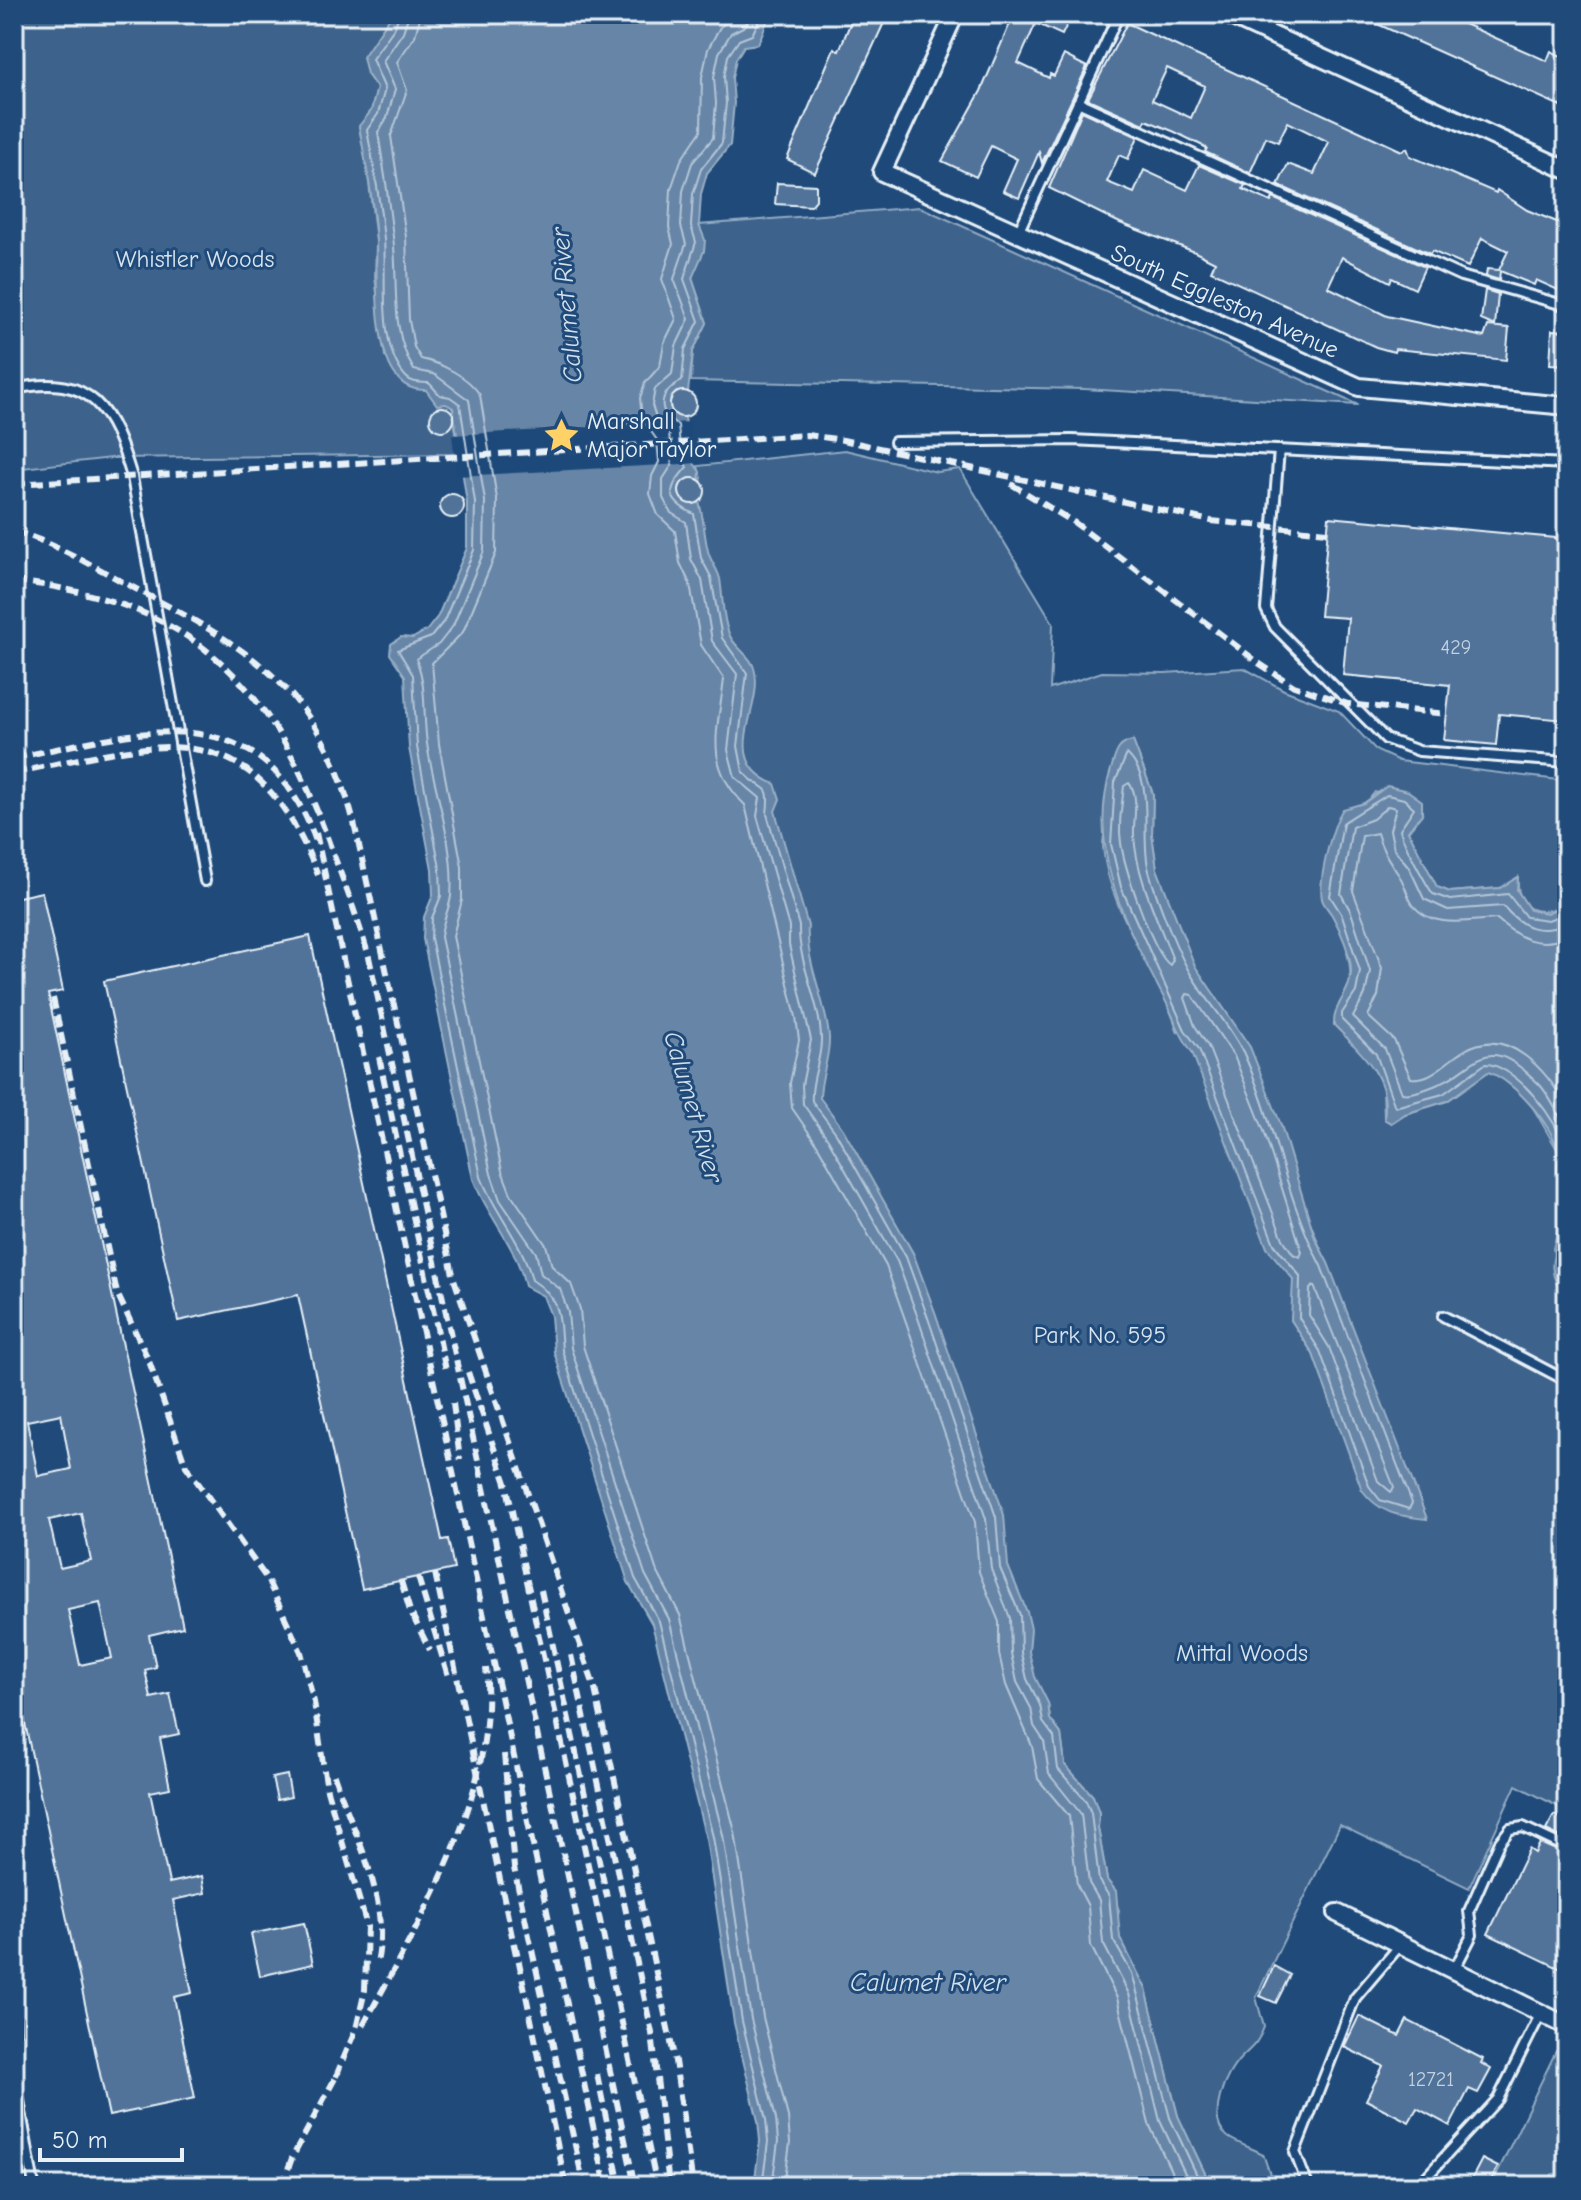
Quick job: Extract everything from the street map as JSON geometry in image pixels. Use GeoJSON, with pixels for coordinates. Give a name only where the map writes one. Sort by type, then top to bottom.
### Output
{"type":"FeatureCollection","features":[{"type":"Feature","properties":{"kind":"street","name":"South Eggleston Avenue"},"geometry":{"type":"LineString","coordinates":[[955,14],[882,172],[1359,387],[1567,406]]}},
{"type":"Feature","properties":{"kind":"street"},"geometry":{"type":"LineString","coordinates":[[1226,14],[1567,170]]}},
{"type":"Feature","properties":{"kind":"street"},"geometry":{"type":"LineString","coordinates":[[1337,1913],[1567,2026]]}},
{"type":"Feature","properties":{"kind":"lane"},"geometry":{"type":"LineString","coordinates":[[1017,235],[1119,14]]}},
{"type":"Feature","properties":{"kind":"lane"},"geometry":{"type":"LineString","coordinates":[[1078,102],[1461,276],[1567,306]]}},
{"type":"Feature","properties":{"kind":"lane"},"geometry":{"type":"LineString","coordinates":[[14,389],[53,384],[78,389],[95,398],[119,433],[132,477],[205,881]]}},
{"type":"Feature","properties":{"kind":"lane"},"geometry":{"type":"LineString","coordinates":[[895,442],[1072,440],[1567,464]]}},
{"type":"Feature","properties":{"kind":"lane"},"geometry":{"type":"LineString","coordinates":[[1279,450],[1266,609],[1275,627],[1386,739],[1419,751],[1567,762]]}},
{"type":"Feature","properties":{"kind":"lane"},"geometry":{"type":"LineString","coordinates":[[1443,1316],[1567,1381]]}},
{"type":"Feature","properties":{"kind":"lane"},"geometry":{"type":"LineString","coordinates":[[1454,1970],[1472,1935],[1469,1911],[1499,1843],[1510,1829],[1523,1827],[1567,1848]]}},
{"type":"Feature","properties":{"kind":"lane"},"geometry":{"type":"LineString","coordinates":[[1308,2186],[1295,2152],[1355,1998],[1401,1944]]}},
{"type":"Feature","properties":{"kind":"lane"},"geometry":{"type":"LineString","coordinates":[[14,2010],[17,2089],[34,2186]]}},
{"type":"Feature","properties":{"kind":"lane"},"geometry":{"type":"LineString","coordinates":[[1418,2186],[1498,2099],[1541,2013]]}},
{"type":"Feature","properties":{"kind":"lane"},"geometry":{"type":"LineString","coordinates":[[252,2186],[268,2182]]}},
{"type":"Feature","properties":{"kind":"green space","name":"Whistler Woods"},"geometry":{"type":"Polygon","coordinates":[[[14,14],[392,14],[367,74],[377,88],[371,111],[359,127],[376,241],[375,277],[385,357],[453,407],[458,454],[112,458],[14,469],[14,14]]]}},
{"type":"Feature","properties":{"kind":"green space"},"geometry":{"type":"Polygon","coordinates":[[[920,207],[1358,405],[1084,389],[691,381],[693,351],[707,323],[692,278],[702,246],[699,225],[920,207]]]}},
{"type":"Feature","properties":{"kind":"green space","name":"Mittal Woods"},"geometry":{"type":"Polygon","coordinates":[[[845,450],[937,472],[960,469],[1053,623],[1050,689],[1102,672],[1165,673],[1244,668],[1284,690],[1339,711],[1377,751],[1399,761],[1567,781],[1567,904],[1547,911],[1525,905],[1518,889],[1518,877],[1500,888],[1450,892],[1437,887],[1408,831],[1422,814],[1375,792],[1371,797],[1347,953],[1350,980],[1339,1004],[1349,1041],[1369,1058],[1383,1088],[1384,1119],[1391,1123],[1405,1114],[1447,1101],[1488,1072],[1499,1075],[1528,1099],[1558,1151],[1557,1174],[1565,1205],[1553,1248],[1558,1289],[1567,1300],[1567,1811],[1516,1785],[1469,1888],[1340,1825],[1256,1997],[1264,2027],[1262,2032],[1229,2074],[1220,2097],[1218,2120],[1221,2129],[1236,2142],[1263,2154],[1274,2186],[1211,2186],[1178,2116],[1146,1989],[1120,1938],[1117,1923],[1119,1910],[1107,1880],[1098,1828],[1099,1813],[1093,1796],[1065,1765],[1061,1734],[1050,1719],[1048,1703],[1027,1707],[805,1069],[697,503],[704,491],[698,466],[845,450]],[[1133,741],[1110,811],[1103,847],[1115,896],[1160,987],[1178,1033],[1191,957],[1157,869],[1152,835],[1153,794],[1133,741]],[[1307,1214],[1291,1320],[1313,1354],[1346,1442],[1427,1519],[1307,1214]]]}},
{"type":"Feature","properties":{"kind":"green space"},"geometry":{"type":"Polygon","coordinates":[[[1556,2051],[1567,2056],[1567,2186],[1491,2186],[1556,2051]]]}},
{"type":"Feature","properties":{"kind":"water","name":"Calumet River"},"geometry":{"type":"Polygon","coordinates":[[[392,14],[770,14],[758,44],[744,46],[736,59],[732,78],[734,103],[730,145],[707,173],[701,194],[699,225],[705,240],[704,251],[692,278],[707,323],[693,351],[688,392],[676,392],[670,403],[675,414],[685,416],[689,456],[700,472],[699,480],[683,481],[680,493],[688,503],[699,502],[708,551],[720,579],[727,627],[732,639],[754,668],[756,683],[746,747],[749,761],[758,774],[775,784],[780,799],[775,811],[808,926],[810,954],[829,1037],[820,1098],[843,1129],[913,1253],[935,1312],[1004,1515],[1008,1566],[1027,1612],[1031,1629],[1029,1652],[1035,1677],[1048,1703],[1050,1719],[1061,1734],[1065,1765],[1093,1796],[1099,1813],[1098,1828],[1107,1880],[1116,1891],[1120,1938],[1146,1989],[1178,2116],[1211,2186],[754,2186],[760,2141],[758,2121],[734,2023],[706,1839],[652,1624],[628,1582],[554,1352],[551,1316],[543,1296],[525,1286],[516,1258],[473,1179],[423,939],[424,917],[433,895],[432,869],[409,748],[405,676],[390,654],[391,644],[401,637],[413,638],[427,630],[438,616],[467,548],[467,503],[453,408],[446,404],[437,405],[426,390],[408,386],[394,374],[380,332],[375,228],[359,126],[371,111],[377,88],[367,74],[363,57],[392,14]]]}},
{"type":"Feature","properties":{"kind":"water"},"geometry":{"type":"Polygon","coordinates":[[[1133,741],[1153,794],[1152,835],[1157,869],[1195,966],[1250,1047],[1281,1125],[1315,1238],[1328,1263],[1427,1519],[1407,1517],[1383,1509],[1362,1490],[1313,1354],[1291,1320],[1293,1279],[1267,1248],[1192,1052],[1124,915],[1107,857],[1103,827],[1105,797],[1116,753],[1121,746],[1133,741]]]}},
{"type":"Feature","properties":{"kind":"water"},"geometry":{"type":"Polygon","coordinates":[[[1387,786],[1408,791],[1422,801],[1422,814],[1408,831],[1437,887],[1450,892],[1500,888],[1518,877],[1517,890],[1530,910],[1547,913],[1567,904],[1567,1300],[1558,1287],[1552,1265],[1565,1208],[1557,1175],[1558,1153],[1549,1131],[1531,1106],[1509,1084],[1488,1072],[1447,1101],[1405,1114],[1391,1123],[1384,1119],[1383,1090],[1372,1066],[1334,1025],[1336,1011],[1348,987],[1351,966],[1342,935],[1322,899],[1327,853],[1343,809],[1364,803],[1387,786]]]}},
{"type":"Feature","properties":{"kind":"pier"},"geometry":{"type":"Polygon","coordinates":[[[690,422],[692,454],[701,463],[457,476],[452,435],[690,422]]]}},
{"type":"Feature","properties":{"kind":"building"},"geometry":{"type":"Polygon","coordinates":[[[854,14],[888,14],[815,173],[787,159],[834,48],[839,51],[854,14]]]}},
{"type":"Feature","properties":{"kind":"building"},"geometry":{"type":"Polygon","coordinates":[[[1014,14],[1072,14],[1062,35],[1036,23],[1018,63],[1049,78],[1050,74],[1054,76],[1064,55],[1087,67],[1042,163],[1039,152],[1019,198],[1003,191],[1017,159],[991,146],[976,177],[942,161],[981,91],[1014,14]]]}},
{"type":"Feature","properties":{"kind":"building"},"geometry":{"type":"Polygon","coordinates":[[[1355,14],[1442,14],[1547,61],[1551,51],[1567,59],[1567,109],[1355,14]]]}},
{"type":"Feature","properties":{"kind":"building"},"geometry":{"type":"Polygon","coordinates":[[[1127,23],[1402,151],[1407,148],[1410,156],[1496,193],[1497,190],[1527,210],[1567,226],[1567,294],[1536,280],[1534,285],[1500,271],[1499,280],[1486,276],[1487,269],[1499,270],[1508,251],[1482,238],[1468,267],[1432,251],[1430,254],[1278,185],[1288,164],[1314,174],[1329,142],[1288,122],[1278,142],[1266,137],[1250,173],[1205,152],[1207,148],[1175,132],[1146,120],[1144,124],[1088,99],[1127,23]],[[1167,68],[1152,100],[1191,118],[1205,86],[1167,68]]]}},
{"type":"Feature","properties":{"kind":"building"},"geometry":{"type":"Polygon","coordinates":[[[1082,111],[1138,137],[1128,159],[1119,155],[1107,182],[1134,193],[1144,170],[1187,190],[1199,165],[1245,185],[1243,189],[1271,202],[1273,198],[1425,267],[1415,289],[1392,278],[1390,282],[1342,257],[1328,287],[1387,316],[1484,337],[1488,326],[1509,328],[1506,360],[1395,349],[1394,352],[1376,347],[1211,271],[1215,262],[1195,252],[1120,223],[1049,188],[1082,111]]]}},
{"type":"Feature","properties":{"kind":"building"},"geometry":{"type":"Polygon","coordinates":[[[777,183],[816,185],[816,200],[811,206],[775,204],[777,183]]]}},
{"type":"Feature","properties":{"kind":"building"},"geometry":{"type":"Polygon","coordinates":[[[1485,290],[1498,294],[1495,326],[1481,320],[1485,290]]]}},
{"type":"Feature","properties":{"kind":"building"},"geometry":{"type":"Polygon","coordinates":[[[1552,330],[1567,331],[1567,365],[1550,364],[1552,330]]]}},
{"type":"Feature","properties":{"kind":"building"},"geometry":{"type":"Polygon","coordinates":[[[683,391],[692,395],[696,404],[692,413],[683,417],[674,413],[670,404],[674,395],[683,391]]]}},
{"type":"Feature","properties":{"kind":"building"},"geometry":{"type":"Polygon","coordinates":[[[437,407],[447,407],[454,414],[454,424],[447,431],[437,431],[430,424],[430,414],[437,407]]]}},
{"type":"Feature","properties":{"kind":"building"},"geometry":{"type":"Polygon","coordinates":[[[692,478],[701,482],[705,491],[701,500],[692,504],[683,500],[679,491],[683,482],[692,478]]]}},
{"type":"Feature","properties":{"kind":"building"},"geometry":{"type":"Polygon","coordinates":[[[447,494],[457,494],[464,501],[464,511],[457,518],[447,518],[440,511],[440,501],[447,494]]]}},
{"type":"Feature","properties":{"kind":"building"},"geometry":{"type":"Polygon","coordinates":[[[1329,517],[1567,539],[1567,720],[1499,714],[1496,745],[1444,740],[1450,685],[1343,675],[1348,618],[1320,616],[1329,517]]]}},
{"type":"Feature","properties":{"kind":"building"},"geometry":{"type":"Polygon","coordinates":[[[42,892],[63,991],[48,994],[183,1627],[149,1635],[156,1667],[145,1670],[151,1698],[170,1694],[179,1734],[160,1738],[170,1788],[150,1792],[169,1883],[202,1876],[205,1893],[173,1900],[192,1993],[174,1997],[195,2098],[109,2116],[14,1672],[14,898],[42,892]],[[61,1414],[27,1421],[38,1476],[71,1469],[61,1414]],[[81,1513],[49,1520],[60,1568],[91,1561],[81,1513]],[[100,1603],[68,1610],[80,1665],[112,1658],[100,1603]]]}},
{"type":"Feature","properties":{"kind":"building"},"geometry":{"type":"Polygon","coordinates":[[[310,936],[442,1540],[448,1539],[454,1569],[362,1589],[298,1295],[178,1321],[104,981],[310,936]]]}},
{"type":"Feature","properties":{"kind":"building"},"geometry":{"type":"Polygon","coordinates":[[[287,1775],[291,1797],[277,1800],[272,1778],[287,1775]]]}},
{"type":"Feature","properties":{"kind":"building"},"geometry":{"type":"Polygon","coordinates":[[[1554,1815],[1567,1821],[1567,1840],[1546,1830],[1554,1815]]]}},
{"type":"Feature","properties":{"kind":"building"},"geometry":{"type":"Polygon","coordinates":[[[1540,1843],[1567,1855],[1567,1972],[1488,1934],[1529,1849],[1535,1853],[1540,1843]]]}},
{"type":"Feature","properties":{"kind":"building"},"geometry":{"type":"Polygon","coordinates":[[[304,1923],[313,1964],[260,1976],[251,1934],[304,1923]]]}},
{"type":"Feature","properties":{"kind":"building"},"geometry":{"type":"Polygon","coordinates":[[[1274,1966],[1290,1975],[1276,2003],[1260,1996],[1274,1966]]]}},
{"type":"Feature","properties":{"kind":"building"},"geometry":{"type":"Polygon","coordinates":[[[1359,2016],[1399,2036],[1407,2020],[1483,2059],[1481,2063],[1491,2069],[1478,2093],[1469,2089],[1450,2126],[1417,2108],[1409,2122],[1366,2100],[1383,2066],[1344,2047],[1359,2016]]]}},
{"type":"Feature","properties":{"kind":"building"},"geometry":{"type":"Polygon","coordinates":[[[1482,2159],[1498,2167],[1488,2186],[1468,2186],[1482,2159]]]}},
{"type":"Feature","properties":{"kind":"railway"},"geometry":{"type":"LineString","coordinates":[[14,484],[807,435],[843,440],[1211,521],[1328,532]]}},
{"type":"Feature","properties":{"kind":"railway"},"geometry":{"type":"LineString","coordinates":[[1011,484],[1075,523],[1260,664],[1294,686],[1348,704],[1447,714]]}},
{"type":"Feature","properties":{"kind":"railway"},"geometry":{"type":"LineString","coordinates":[[14,531],[92,565],[178,611],[248,655],[277,680],[302,708],[323,741],[341,780],[355,827],[454,1279],[595,1689],[675,2061],[693,2186]]}},
{"type":"Feature","properties":{"kind":"railway"},"geometry":{"type":"LineString","coordinates":[[14,581],[77,592],[131,608],[178,631],[218,660],[252,696],[282,739],[308,789],[331,848],[369,957],[635,2186]]}},
{"type":"Feature","properties":{"kind":"railway"},"geometry":{"type":"LineString","coordinates":[[14,758],[150,733],[192,733],[230,742],[264,762],[293,795],[317,844]]}},
{"type":"Feature","properties":{"kind":"railway"},"geometry":{"type":"LineString","coordinates":[[14,773],[114,752],[157,747],[196,749],[231,761],[263,784],[292,821],[318,875]]}},
{"type":"Feature","properties":{"kind":"railway"},"geometry":{"type":"LineString","coordinates":[[316,833],[606,2186]]}},
{"type":"Feature","properties":{"kind":"railway"},"geometry":{"type":"LineString","coordinates":[[53,998],[117,1293],[149,1361],[186,1466],[267,1579],[301,1652],[314,1702],[327,1790],[367,1926],[365,1990],[356,2029],[334,2081]]}},
{"type":"Feature","properties":{"kind":"railway"},"geometry":{"type":"LineString","coordinates":[[379,1057],[446,1370]]}},
{"type":"Feature","properties":{"kind":"railway"},"geometry":{"type":"LineString","coordinates":[[468,1372],[506,1483],[657,2186]]}},
{"type":"Feature","properties":{"kind":"railway"},"geometry":{"type":"LineString","coordinates":[[453,1403],[460,1460]]}},
{"type":"Feature","properties":{"kind":"railway"},"geometry":{"type":"LineString","coordinates":[[435,1573],[516,1955]]}},
{"type":"Feature","properties":{"kind":"railway"},"geometry":{"type":"LineString","coordinates":[[418,1577],[448,1676]]}},
{"type":"Feature","properties":{"kind":"railway"},"geometry":{"type":"LineString","coordinates":[[401,1581],[410,1611],[430,1650]]}},
{"type":"Feature","properties":{"kind":"railway"},"geometry":{"type":"LineString","coordinates":[[541,1590],[607,1897]]}},
{"type":"Feature","properties":{"kind":"railway"},"geometry":{"type":"LineString","coordinates":[[571,1655],[652,2033],[669,2186]]}},
{"type":"Feature","properties":{"kind":"railway"},"geometry":{"type":"LineString","coordinates":[[363,2026],[431,1898],[468,1809],[480,1763],[487,1716],[486,1668]]}},
{"type":"Feature","properties":{"kind":"railway"},"geometry":{"type":"LineString","coordinates":[[504,1754],[514,1868],[584,2186]]}},
{"type":"Feature","properties":{"kind":"railway"},"geometry":{"type":"LineString","coordinates":[[334,1775],[375,1890],[380,1938],[377,1963]]}},
{"type":"Feature","properties":{"kind":"railway"},"geometry":{"type":"LineString","coordinates":[[515,1943],[566,2186]]}},
{"type":"Feature","properties":{"kind":"railway"},"geometry":{"type":"LineString","coordinates":[[282,2186],[292,2158],[339,2071]]}},
{"type":"Feature","properties":{"kind":"railway"},"geometry":{"type":"LineString","coordinates":[[597,2074],[620,2186]]}},
{"type":"Feature","properties":{"kind":"place","name":"Marshall Major Taylor"},"geometry":{"type":"Point","coordinates":[561,435]}},
{"type":"Feature","properties":{"kind":"park label","name":"Park No. 595"},"geometry":{"type":"Point","coordinates":[1100,1335]}}]}
